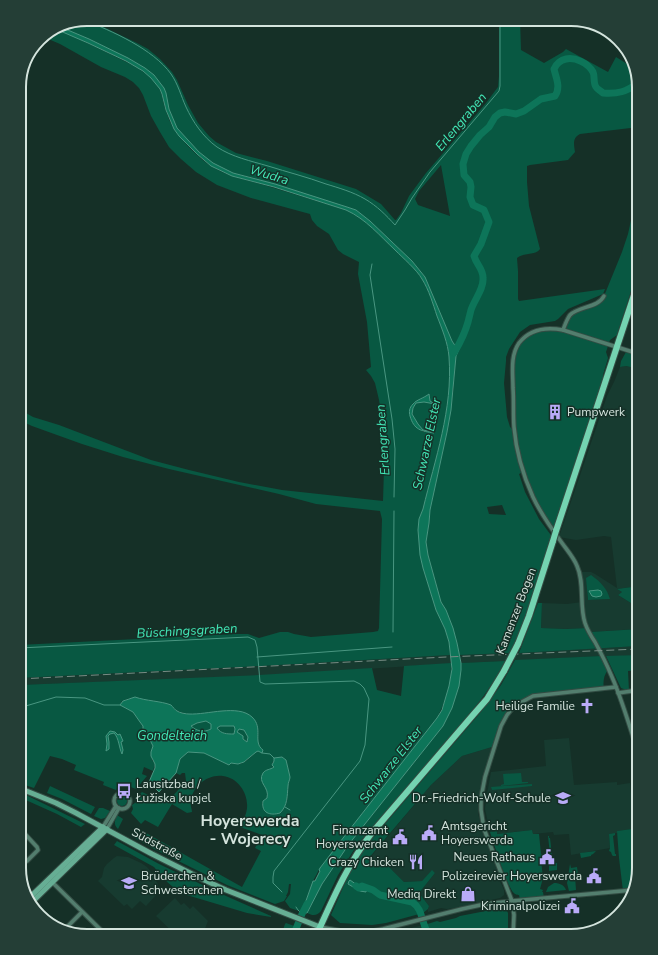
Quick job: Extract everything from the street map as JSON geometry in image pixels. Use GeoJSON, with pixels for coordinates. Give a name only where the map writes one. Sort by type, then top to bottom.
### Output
{"type":"FeatureCollection","features":[{"type":"Feature","properties":{"kind":"main road","name":"Kamenzer Bogen"},"geometry":{"type":"LineString","coordinates":[[320,927],[342,879],[360,848],[473,715],[490,693],[504,671],[518,644],[632,302]]}},
{"type":"Feature","properties":{"kind":"main road","name":"Südstraße"},"geometry":{"type":"LineString","coordinates":[[26,791],[63,806],[200,878],[226,890],[320,927]]}},
{"type":"Feature","properties":{"kind":"main road"},"geometry":{"type":"LineString","coordinates":[[34,900],[105,828]]}},
{"type":"Feature","properties":{"kind":"main road"},"geometry":{"type":"LineString","coordinates":[[32,895],[105,828]]}},
{"type":"Feature","properties":{"kind":"street"},"geometry":{"type":"LineString","coordinates":[[563,330],[570,315],[602,300],[604,296]]}},
{"type":"Feature","properties":{"kind":"street"},"geometry":{"type":"LineString","coordinates":[[632,352],[563,330],[544,328],[533,332],[519,344],[515,352],[513,362],[514,427],[517,448],[527,483],[544,518],[572,556],[580,573],[585,622],[608,668],[632,734]]}},
{"type":"Feature","properties":{"kind":"street"},"geometry":{"type":"LineString","coordinates":[[538,519],[544,518]]}},
{"type":"Feature","properties":{"kind":"street"},"geometry":{"type":"LineString","coordinates":[[513,929],[514,915],[512,901],[485,833],[482,823],[481,810],[481,798],[485,777],[504,720],[511,710],[520,702],[533,696],[616,688]]}},
{"type":"Feature","properties":{"kind":"street"},"geometry":{"type":"LineString","coordinates":[[618,693],[632,691]]}},
{"type":"Feature","properties":{"kind":"street"},"geometry":{"type":"LineString","coordinates":[[105,828],[118,807]]}},
{"type":"Feature","properties":{"kind":"street"},"geometry":{"type":"LineString","coordinates":[[26,835],[38,850],[26,861]]}},
{"type":"Feature","properties":{"kind":"street"},"geometry":{"type":"LineString","coordinates":[[52,882],[100,929]]}},
{"type":"Feature","properties":{"kind":"street"},"geometry":{"type":"LineString","coordinates":[[383,929],[485,904],[628,890]]}},
{"type":"Feature","properties":{"kind":"street"},"geometry":{"type":"LineString","coordinates":[[68,926],[82,912]]}},
{"type":"Feature","properties":{"kind":"street"},"geometry":{"type":"LineString","coordinates":[[320,927],[330,929]]}},
{"type":"Feature","properties":{"kind":"shaded area"},"geometry":{"type":"Polygon","coordinates":[[[102,26],[148,49],[172,72],[198,123],[216,142],[236,153],[267,161],[356,189],[381,204],[395,220],[401,213],[409,196],[426,173],[498,87],[499,26],[520,26],[521,50],[544,63],[566,49],[608,72],[616,57],[627,64],[632,87],[632,128],[580,134],[575,140],[575,152],[568,160],[527,166],[529,206],[540,249],[535,253],[523,255],[517,258],[519,301],[605,289],[603,294],[568,309],[555,321],[530,325],[520,332],[509,349],[506,357],[504,383],[507,417],[512,429],[521,473],[519,474],[525,492],[539,519],[553,538],[513,653],[459,655],[457,643],[446,610],[441,602],[428,555],[426,542],[430,509],[447,432],[453,393],[456,355],[460,347],[456,347],[452,341],[425,277],[412,261],[370,221],[356,210],[233,173],[213,163],[199,152],[177,128],[169,109],[164,88],[154,75],[128,58],[67,30],[75,27],[102,26]],[[441,165],[419,191],[415,199],[418,205],[450,216],[441,165]],[[502,505],[487,507],[489,514],[506,515],[502,505]]]}},
{"type":"Feature","properties":{"kind":"shaded area"},"geometry":{"type":"Polygon","coordinates":[[[62,32],[140,70],[151,78],[158,86],[172,126],[192,150],[211,166],[234,176],[346,210],[360,218],[372,228],[420,275],[431,297],[444,336],[449,357],[450,376],[446,415],[438,453],[419,519],[423,568],[436,610],[445,629],[449,642],[450,655],[26,678],[26,645],[236,634],[248,634],[259,638],[280,632],[288,632],[311,637],[373,632],[378,631],[379,628],[382,519],[380,511],[316,504],[169,469],[82,444],[26,423],[26,413],[33,417],[59,425],[151,460],[239,482],[282,490],[383,501],[385,436],[375,383],[366,370],[371,367],[367,322],[358,274],[359,262],[338,250],[329,234],[317,226],[312,220],[310,214],[251,198],[217,185],[196,172],[169,147],[151,116],[143,95],[133,82],[101,67],[49,39],[62,32]],[[428,395],[413,403],[409,413],[423,432],[434,432],[423,430],[412,414],[413,408],[416,403],[433,403],[430,401],[428,395]]]}},
{"type":"Feature","properties":{"kind":"shaded area"},"geometry":{"type":"Polygon","coordinates":[[[632,216],[632,288],[617,335],[610,340],[606,352],[608,358],[603,380],[553,531],[533,498],[521,464],[514,427],[513,362],[519,344],[533,332],[545,329],[563,330],[572,313],[602,301],[628,234],[632,216]]]}},
{"type":"Feature","properties":{"kind":"shaded area"},"geometry":{"type":"Polygon","coordinates":[[[626,352],[632,354],[632,367],[620,367],[621,361],[626,352]]]}},
{"type":"Feature","properties":{"kind":"shaded area"},"geometry":{"type":"Polygon","coordinates":[[[620,367],[632,367],[632,587],[617,589],[622,592],[618,595],[632,604],[632,629],[589,632],[587,628],[541,628],[542,603],[567,604],[582,602],[581,572],[591,572],[617,588],[611,537],[604,536],[576,540],[559,537],[607,396],[620,367]],[[587,590],[588,600],[610,599],[587,590]]]}},
{"type":"Feature","properties":{"kind":"shaded area"},"geometry":{"type":"Polygon","coordinates":[[[591,575],[603,586],[610,599],[588,600],[586,578],[591,575]]]}},
{"type":"Feature","properties":{"kind":"shaded area"},"geometry":{"type":"Polygon","coordinates":[[[632,587],[632,604],[618,595],[622,592],[617,589],[632,587]]]}},
{"type":"Feature","properties":{"kind":"shaded area"},"geometry":{"type":"Polygon","coordinates":[[[538,603],[542,603],[541,628],[587,628],[590,632],[632,629],[632,646],[519,653],[538,603]]]}},
{"type":"Feature","properties":{"kind":"shaded area"},"geometry":{"type":"Polygon","coordinates":[[[632,646],[632,655],[443,664],[256,676],[26,685],[26,678],[445,655],[632,646]]]}},
{"type":"Feature","properties":{"kind":"shaded area"},"geometry":{"type":"Polygon","coordinates":[[[632,655],[632,671],[628,671],[629,691],[621,688],[606,656],[632,655]]]}},
{"type":"Feature","properties":{"kind":"shaded area"},"geometry":{"type":"Polygon","coordinates":[[[601,656],[608,670],[604,680],[604,691],[543,696],[531,699],[514,707],[499,726],[492,747],[462,756],[431,785],[368,859],[374,860],[381,867],[389,867],[404,882],[422,881],[432,870],[435,873],[419,893],[429,906],[428,909],[423,913],[386,923],[372,925],[340,923],[331,915],[349,874],[366,846],[480,713],[501,685],[515,660],[601,656]]]}},
{"type":"Feature","properties":{"kind":"shaded area"},"geometry":{"type":"Polygon","coordinates":[[[505,661],[493,682],[470,714],[357,845],[338,875],[321,911],[315,915],[307,913],[322,884],[349,844],[443,726],[461,670],[461,663],[505,661]]]}},
{"type":"Feature","properties":{"kind":"shaded area"},"geometry":{"type":"Polygon","coordinates":[[[451,663],[450,684],[443,706],[437,718],[320,868],[313,881],[302,912],[290,908],[285,901],[290,894],[291,884],[289,884],[287,896],[284,901],[275,904],[227,885],[135,838],[136,830],[139,829],[242,887],[261,851],[255,848],[262,835],[237,826],[245,816],[247,803],[246,797],[240,785],[235,781],[223,776],[206,779],[194,792],[191,804],[192,812],[187,813],[172,804],[158,827],[145,820],[141,824],[131,813],[133,809],[132,805],[138,801],[138,796],[142,792],[171,804],[171,798],[186,781],[185,773],[180,775],[176,773],[180,759],[188,752],[204,753],[229,765],[231,763],[241,764],[247,760],[259,747],[257,724],[227,711],[187,714],[177,711],[171,706],[138,698],[128,699],[121,702],[125,708],[133,712],[143,726],[143,731],[153,746],[152,760],[155,764],[153,771],[144,767],[142,774],[147,776],[136,789],[120,783],[116,790],[103,785],[104,782],[74,770],[76,765],[50,756],[34,788],[26,785],[26,685],[259,675],[372,668],[377,690],[401,696],[404,666],[451,663]],[[282,757],[275,758],[272,763],[274,767],[263,784],[268,794],[267,798],[262,803],[263,808],[287,802],[288,783],[290,779],[286,760],[282,757]]]}},
{"type":"Feature","properties":{"kind":"shaded area"},"geometry":{"type":"Polygon","coordinates":[[[206,721],[211,724],[211,729],[205,731],[195,729],[190,725],[206,721]]]}},
{"type":"Feature","properties":{"kind":"shaded area"},"geometry":{"type":"Polygon","coordinates":[[[219,726],[234,726],[234,734],[222,733],[217,728],[219,726]]]}},
{"type":"Feature","properties":{"kind":"shaded area"},"geometry":{"type":"Polygon","coordinates":[[[239,729],[244,729],[248,737],[247,742],[236,732],[239,729]]]}},
{"type":"Feature","properties":{"kind":"shaded area","name":"Dr.-Friedrich-Wolf-Schule"},"geometry":{"type":"Polygon","coordinates":[[[569,738],[574,785],[617,782],[617,785],[630,783],[632,793],[632,829],[609,834],[610,848],[571,855],[569,834],[554,835],[553,832],[533,834],[532,830],[497,834],[497,831],[490,832],[485,809],[491,772],[546,766],[544,740],[569,738]]]}},
{"type":"Feature","properties":{"kind":"shaded area"},"geometry":{"type":"Polygon","coordinates":[[[492,747],[478,800],[478,813],[482,830],[494,858],[499,879],[504,890],[504,895],[500,898],[456,908],[441,908],[428,912],[429,906],[419,893],[435,873],[432,871],[422,881],[404,882],[389,867],[381,867],[374,860],[368,860],[431,785],[462,756],[492,747]]]}},
{"type":"Feature","properties":{"kind":"shaded area"},"geometry":{"type":"Polygon","coordinates":[[[521,773],[522,782],[528,783],[501,786],[504,784],[503,774],[521,773]]]}},
{"type":"Feature","properties":{"kind":"shaded area"},"geometry":{"type":"Polygon","coordinates":[[[532,784],[532,786],[492,790],[491,787],[532,784]]]}},
{"type":"Feature","properties":{"kind":"shaded area"},"geometry":{"type":"Polygon","coordinates":[[[50,786],[95,807],[91,814],[47,793],[50,786]]]}},
{"type":"Feature","properties":{"kind":"shaded area"},"geometry":{"type":"Polygon","coordinates":[[[26,795],[85,824],[81,827],[26,800],[26,795]]]}},
{"type":"Feature","properties":{"kind":"shaded area"},"geometry":{"type":"Polygon","coordinates":[[[120,796],[124,796],[126,797],[126,805],[120,806],[117,803],[117,799],[120,796]]]}},
{"type":"Feature","properties":{"kind":"shaded area"},"geometry":{"type":"Polygon","coordinates":[[[99,808],[110,811],[105,818],[101,819],[94,816],[99,808]]]}},
{"type":"Feature","properties":{"kind":"shaded area"},"geometry":{"type":"Polygon","coordinates":[[[117,815],[123,819],[118,829],[115,824],[117,815]]]}},
{"type":"Feature","properties":{"kind":"shaded area"},"geometry":{"type":"Polygon","coordinates":[[[632,829],[632,868],[628,891],[623,891],[617,831],[632,829]]]}},
{"type":"Feature","properties":{"kind":"shaded area"},"geometry":{"type":"Polygon","coordinates":[[[532,830],[533,834],[539,834],[541,854],[544,854],[545,859],[541,860],[543,878],[540,889],[543,890],[542,892],[544,898],[520,900],[519,895],[511,890],[490,832],[497,831],[497,834],[532,830]]]}},
{"type":"Feature","properties":{"kind":"shaded area"},"geometry":{"type":"Polygon","coordinates":[[[615,833],[613,836],[616,856],[613,856],[609,851],[609,834],[615,833]]]}},
{"type":"Feature","properties":{"kind":"shaded area"},"geometry":{"type":"Polygon","coordinates":[[[548,836],[550,838],[553,863],[557,863],[557,870],[549,871],[549,864],[551,864],[548,836]]]}},
{"type":"Feature","properties":{"kind":"shaded area"},"geometry":{"type":"Polygon","coordinates":[[[117,841],[159,864],[271,917],[247,913],[180,893],[166,881],[154,867],[114,845],[117,841]]]}},
{"type":"Feature","properties":{"kind":"shaded area"},"geometry":{"type":"Polygon","coordinates":[[[596,851],[591,856],[581,858],[580,853],[596,851]]]}},
{"type":"Feature","properties":{"kind":"shaded area","name":"Brüderchen & Schwesterchen"},"geometry":{"type":"Polygon","coordinates":[[[117,856],[128,857],[141,863],[147,867],[155,877],[158,885],[157,894],[146,906],[140,901],[132,909],[127,904],[124,906],[98,881],[102,877],[104,868],[107,864],[117,856]]]}},
{"type":"Feature","properties":{"kind":"shaded area"},"geometry":{"type":"Polygon","coordinates":[[[570,864],[571,868],[577,867],[578,875],[575,876],[576,890],[569,891],[567,883],[570,864]]]}},
{"type":"Feature","properties":{"kind":"shaded area"},"geometry":{"type":"Polygon","coordinates":[[[554,883],[562,885],[566,890],[546,892],[548,887],[554,883]]]}},
{"type":"Feature","properties":{"kind":"shaded area"},"geometry":{"type":"Polygon","coordinates":[[[175,898],[181,905],[184,903],[190,909],[193,906],[208,921],[205,929],[170,929],[156,916],[175,898]]]}},
{"type":"Feature","properties":{"kind":"shaded area"},"geometry":{"type":"Polygon","coordinates":[[[501,908],[506,909],[508,913],[508,929],[422,929],[421,926],[501,908]]]}},
{"type":"Feature","properties":{"kind":"shaded area"},"geometry":{"type":"Polygon","coordinates":[[[286,923],[302,929],[283,929],[286,923]]]}},
{"type":"Feature","properties":{"kind":"shaded area"},"geometry":{"type":"Polygon","coordinates":[[[421,926],[422,929],[408,929],[421,926]]]}},
{"type":"Feature","properties":{"kind":"water"},"geometry":{"type":"Polygon","coordinates":[[[67,30],[89,39],[128,58],[154,75],[164,88],[169,109],[177,128],[199,152],[213,163],[233,173],[275,184],[356,210],[370,221],[412,261],[425,277],[452,341],[456,347],[458,345],[460,347],[456,356],[451,410],[430,510],[426,542],[428,555],[441,602],[446,610],[457,643],[461,663],[459,686],[452,708],[443,726],[349,844],[322,884],[307,913],[302,912],[313,881],[315,881],[320,868],[437,718],[442,710],[449,686],[452,669],[449,642],[436,610],[423,568],[420,555],[418,530],[419,519],[438,453],[446,415],[450,376],[446,341],[429,292],[420,275],[360,218],[346,210],[274,187],[232,176],[211,166],[179,136],[174,129],[166,110],[160,89],[151,78],[143,71],[126,61],[62,32],[67,30]]]}},
{"type":"Feature","properties":{"kind":"water"},"geometry":{"type":"Polygon","coordinates":[[[429,394],[430,401],[435,404],[424,402],[416,403],[412,414],[423,430],[434,433],[419,429],[416,427],[409,413],[414,403],[429,394]]]}},
{"type":"Feature","properties":{"kind":"water"},"geometry":{"type":"Polygon","coordinates":[[[589,591],[601,591],[602,594],[601,596],[596,597],[592,596],[589,591]]]}},
{"type":"Feature","properties":{"kind":"water","name":"Gondelteich"},"geometry":{"type":"Polygon","coordinates":[[[135,697],[171,705],[178,712],[186,714],[222,711],[239,711],[246,713],[252,717],[257,726],[258,743],[263,750],[262,753],[258,751],[244,762],[238,764],[231,763],[229,765],[204,753],[188,752],[180,759],[176,773],[159,792],[149,782],[155,768],[155,764],[151,756],[153,746],[143,731],[143,726],[133,712],[120,705],[123,701],[135,697]],[[206,721],[191,726],[200,731],[211,729],[211,724],[206,721]],[[220,726],[217,728],[222,733],[229,734],[234,734],[235,729],[234,726],[220,726]],[[239,729],[237,732],[243,736],[243,739],[247,742],[248,737],[244,730],[239,729]]]}},
{"type":"Feature","properties":{"kind":"water"},"geometry":{"type":"Polygon","coordinates":[[[110,731],[115,732],[118,735],[120,734],[123,741],[121,742],[123,750],[122,754],[114,733],[108,736],[109,749],[106,751],[106,736],[110,731]]]}},
{"type":"Feature","properties":{"kind":"water"},"geometry":{"type":"Polygon","coordinates":[[[282,757],[286,760],[290,777],[287,800],[283,810],[280,813],[270,814],[263,808],[263,801],[267,798],[267,791],[262,782],[262,776],[264,772],[274,767],[272,765],[274,758],[282,757]]]}},
{"type":"Feature","properties":{"kind":"water"},"geometry":{"type":"Polygon","coordinates":[[[350,880],[357,885],[362,884],[367,889],[366,892],[360,891],[348,884],[350,880]]]}},
{"type":"Feature","properties":{"kind":"waterway","name":"Wudra"},"geometry":{"type":"LineString","coordinates":[[98,26],[119,35],[143,49],[163,65],[171,74],[178,86],[186,107],[195,124],[207,139],[217,147],[242,158],[356,194],[385,214],[395,225],[430,172],[499,91],[500,26]]}},
{"type":"Feature","properties":{"kind":"waterway","name":"Schwarze Elster"},"geometry":{"type":"LineString","coordinates":[[454,353],[464,334],[472,306],[482,286],[482,272],[474,256],[481,244],[489,222],[484,210],[473,205],[470,197],[470,182],[464,175],[463,164],[466,154],[471,146],[500,113],[505,112],[516,114],[524,111],[541,99],[555,96],[558,86],[554,69],[561,61],[573,59],[585,63],[593,72],[595,85],[603,93],[622,92],[632,87]]}},
{"type":"Feature","properties":{"kind":"waterway","name":"Erlengraben"},"geometry":{"type":"LineString","coordinates":[[372,264],[370,275],[392,419],[395,449],[394,497]]}},
{"type":"Feature","properties":{"kind":"waterway","name":"Erlengraben"},"geometry":{"type":"LineString","coordinates":[[393,632],[394,511]]}},
{"type":"Feature","properties":{"kind":"waterway","name":"Büschingsgraben"},"geometry":{"type":"LineString","coordinates":[[26,648],[248,637],[255,640],[257,647],[260,682],[265,684],[354,681],[360,684],[364,688],[369,699],[365,745],[360,761],[274,871],[273,883],[282,892]]}},
{"type":"Feature","properties":{"kind":"waterway","name":"Erlengraben"},"geometry":{"type":"LineString","coordinates":[[257,657],[392,647]]}},
{"type":"Feature","properties":{"kind":"waterway"},"geometry":{"type":"LineString","coordinates":[[26,706],[56,697],[85,698],[104,705],[120,705]]}},
{"type":"Feature","properties":{"kind":"waterway"},"geometry":{"type":"LineString","coordinates":[[262,753],[270,754],[274,758]]}},
{"type":"Feature","properties":{"kind":"waterway"},"geometry":{"type":"LineString","coordinates":[[285,807],[290,810]]}},
{"type":"Feature","properties":{"kind":"waterway"},"geometry":{"type":"LineString","coordinates":[[356,886],[359,888],[362,886],[373,890],[380,895],[412,902],[418,908],[426,929]]}},
{"type":"Feature","properties":{"kind":"waterway","name":"Schwarze Elster"},"geometry":{"type":"LineString","coordinates":[[296,929],[307,904]]}},
{"type":"Feature","properties":{"kind":"waterway","name":"Büschingsgraben"},"geometry":{"type":"LineString","coordinates":[[296,907],[302,914]]}},
{"type":"Feature","properties":{"kind":"railway"},"geometry":{"type":"LineString","coordinates":[[26,679],[446,657],[632,649]]}},
{"type":"Feature","properties":{"kind":"place","name":"Pumpwerk"},"geometry":{"type":"Point","coordinates":[555,412]}},
{"type":"Feature","properties":{"kind":"place","name":"Heilige Familie"},"geometry":{"type":"Point","coordinates":[587,706]}},
{"type":"Feature","properties":{"kind":"place","name":"Lausitzbad / Łužiska kupjel"},"geometry":{"type":"Point","coordinates":[124,791]}},
{"type":"Feature","properties":{"kind":"place","name":"Dr.-Friedrich-Wolf-Schule"},"geometry":{"type":"Point","coordinates":[563,798]}},
{"type":"Feature","properties":{"kind":"place","name":"Amtsgericht Hoyerswerda"},"geometry":{"type":"Point","coordinates":[429,833]}},
{"type":"Feature","properties":{"kind":"place","name":"Finanzamt Hoyerswerda"},"geometry":{"type":"Point","coordinates":[400,837]}},
{"type":"Feature","properties":{"kind":"place","name":"Neues Rathaus"},"geometry":{"type":"Point","coordinates":[547,857]}},
{"type":"Feature","properties":{"kind":"place","name":"Crazy Chicken"},"geometry":{"type":"Point","coordinates":[416,862]}},
{"type":"Feature","properties":{"kind":"place","name":"Polizeirevier Hoyerswerda"},"geometry":{"type":"Point","coordinates":[594,876]}},
{"type":"Feature","properties":{"kind":"place","name":"Brüderchen & Schwesterchen"},"geometry":{"type":"Point","coordinates":[129,883]}},
{"type":"Feature","properties":{"kind":"place","name":"Mediq Direkt"},"geometry":{"type":"Point","coordinates":[468,894]}},
{"type":"Feature","properties":{"kind":"place","name":"Kriminalpolizei"},"geometry":{"type":"Point","coordinates":[572,906]}},
{"type":"Feature","properties":{"kind":"district","name":"Hoyerswerda - Wojerecy"},"geometry":{"type":"Point","coordinates":[250,830]}}]}
